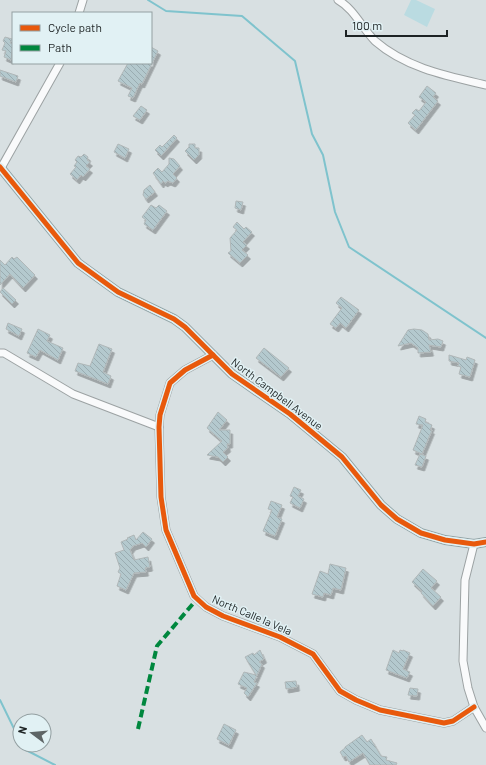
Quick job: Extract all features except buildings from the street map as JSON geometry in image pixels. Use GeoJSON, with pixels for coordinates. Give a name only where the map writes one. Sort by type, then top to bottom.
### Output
{"type":"FeatureCollection","features":[{"type":"Feature","properties":{"kind":"main road","name":"North Campbell Avenue"},"geometry":{"type":"LineString","coordinates":[[1,168],[78,263],[118,292],[174,319],[185,327],[232,374],[290,414],[342,457],[381,505],[397,519],[421,532],[445,540],[474,544],[486,542]]}},
{"type":"Feature","properties":{"kind":"street"},"geometry":{"type":"LineString","coordinates":[[79,12],[83,0]]}},
{"type":"Feature","properties":{"kind":"street"},"geometry":{"type":"LineString","coordinates":[[338,0],[345,4],[370,35],[386,51],[431,72],[486,85]]}},
{"type":"Feature","properties":{"kind":"street"},"geometry":{"type":"LineString","coordinates":[[1,168],[59,64]]}},
{"type":"Feature","properties":{"kind":"street"},"geometry":{"type":"LineString","coordinates":[[0,353],[41,373],[73,394],[159,427]]}},
{"type":"Feature","properties":{"kind":"street","name":"North Calle la Vela"},"geometry":{"type":"LineString","coordinates":[[213,355],[185,370],[170,383],[160,415],[159,427],[161,497],[166,530],[194,596],[200,602],[223,616],[280,637],[314,654],[340,691],[356,700],[380,710],[444,723],[453,721],[474,707]]}},
{"type":"Feature","properties":{"kind":"street"},"geometry":{"type":"LineString","coordinates":[[474,544],[465,580],[462,641],[465,675],[474,707],[486,728]]}},
{"type":"Feature","properties":{"kind":"shaded area"},"geometry":{"type":"Polygon","coordinates":[[[411,0],[416,0],[435,9],[427,27],[404,15],[411,0]]]}},
{"type":"Feature","properties":{"kind":"waterway"},"geometry":{"type":"LineString","coordinates":[[148,0],[166,11],[242,16],[295,61],[312,134],[323,155],[335,212],[349,247],[486,338]]}},
{"type":"Feature","properties":{"kind":"waterway"},"geometry":{"type":"LineString","coordinates":[[0,700],[12,725]]}},
{"type":"Feature","properties":{"kind":"waterway"},"geometry":{"type":"LineString","coordinates":[[32,753],[55,765]]}},
{"type":"Feature","properties":{"kind":"marked path"},"geometry":{"type":"LineString","coordinates":[[138,729],[157,646],[197,599]]}},
{"type":"Feature","properties":{"kind":"cycle path"},"geometry":{"type":"LineString","coordinates":[[0,167],[78,263],[118,292],[174,319],[185,327],[232,374],[290,414],[342,457],[381,505],[397,519],[421,533],[445,540],[474,544],[486,542]]}},
{"type":"Feature","properties":{"kind":"cycle path"},"geometry":{"type":"LineString","coordinates":[[213,355],[185,370],[170,383],[160,415],[159,427],[161,497],[166,530],[194,596],[206,607],[223,616],[280,637],[313,654],[340,691],[356,700],[380,710],[444,723],[453,721],[474,707]]}}]}
